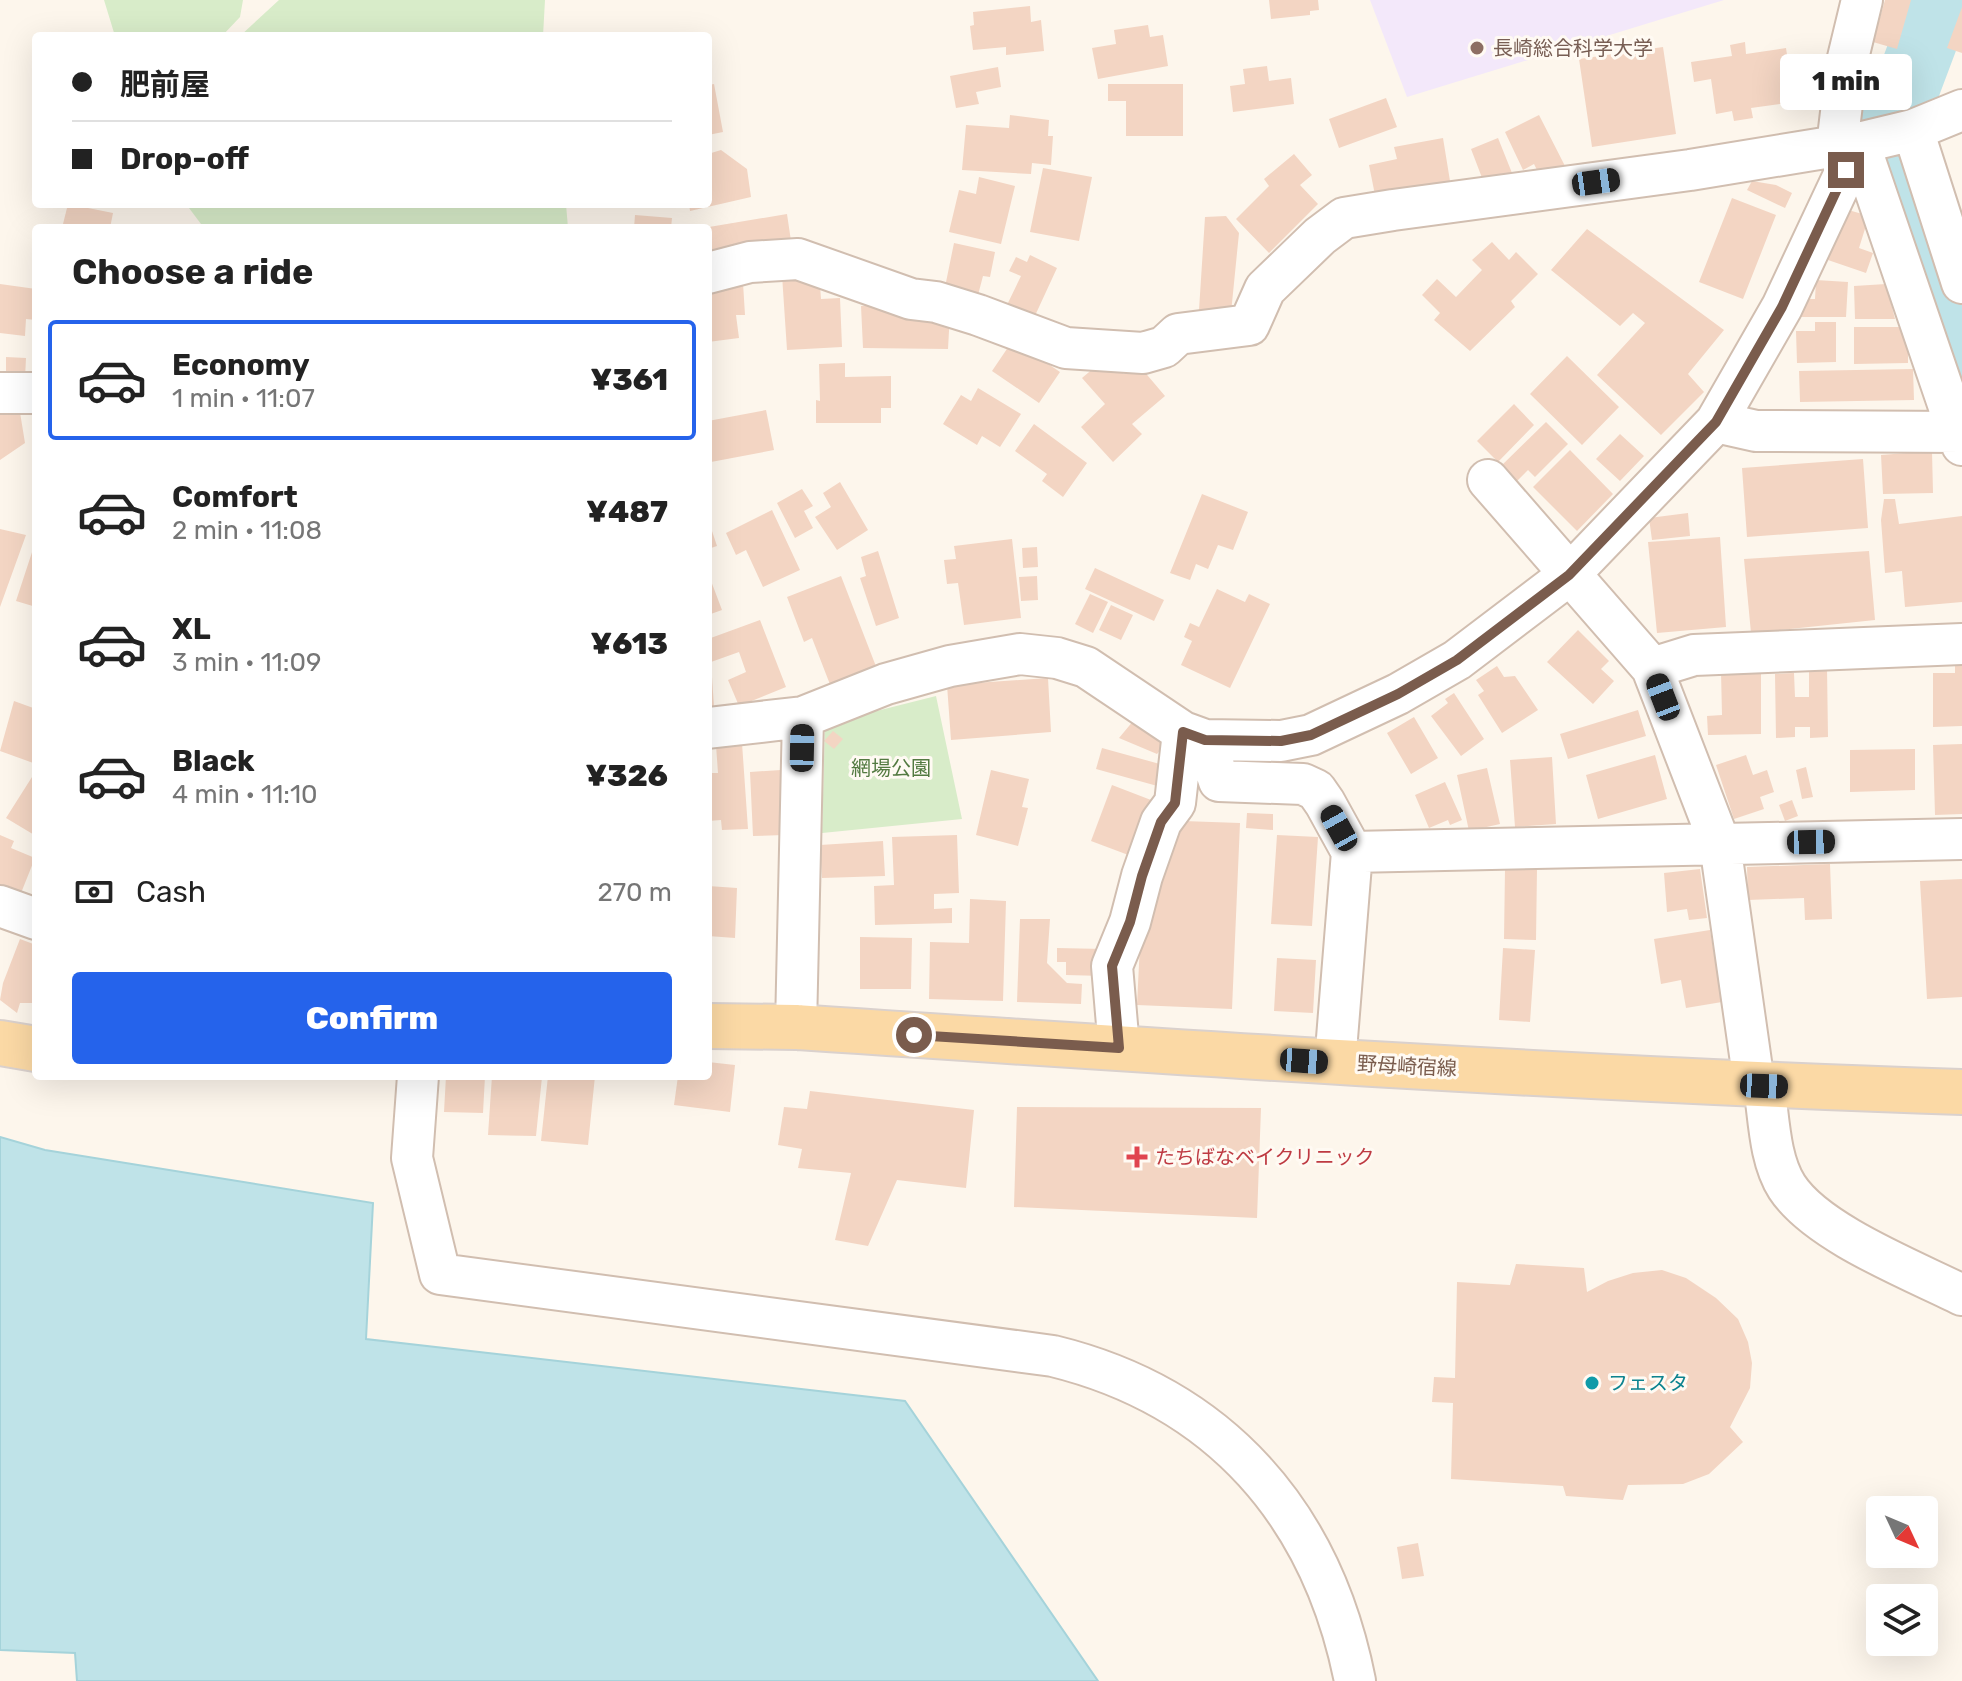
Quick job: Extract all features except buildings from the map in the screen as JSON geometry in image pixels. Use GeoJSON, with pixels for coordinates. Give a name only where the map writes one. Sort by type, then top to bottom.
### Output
{"type":"FeatureCollection","features":[{"type":"Feature","properties":{"kind":"main road","name":"野母崎宿線"},"geometry":{"type":"LineString","coordinates":[[712,1026],[796,1027],[1335,1063],[1962,1092]]}},
{"type":"Feature","properties":{"kind":"main road"},"geometry":{"type":"LineString","coordinates":[[0,1043],[32,1048]]}},
{"type":"Feature","properties":{"kind":"street"},"geometry":{"type":"LineString","coordinates":[[1716,422],[1756,431],[1960,436],[1878,137],[1847,62],[1862,0]]}},
{"type":"Feature","properties":{"kind":"street"},"geometry":{"type":"LineString","coordinates":[[712,272],[750,262],[798,259],[911,299],[936,302],[994,320],[1066,348],[1143,353],[1164,347],[1178,334],[1249,325],[1265,289],[1288,264],[1344,218],[1690,170],[1878,137],[1962,110]]}},
{"type":"Feature","properties":{"kind":"street"},"geometry":{"type":"LineString","coordinates":[[1878,137],[1962,283]]}},
{"type":"Feature","properties":{"kind":"street"},"geometry":{"type":"LineString","coordinates":[[1194,736],[1281,741],[1311,735],[1398,694],[1457,660],[1569,575],[1716,422],[1878,137]]}},
{"type":"Feature","properties":{"kind":"street"},"geometry":{"type":"LineString","coordinates":[[0,393],[32,393]]}},
{"type":"Feature","properties":{"kind":"street"},"geometry":{"type":"LineString","coordinates":[[1488,480],[1652,668],[1720,844],[1759,1084],[1786,1186],[1814,1218],[1962,1295]]}},
{"type":"Feature","properties":{"kind":"street"},"geometry":{"type":"LineString","coordinates":[[1652,668],[1694,655],[1962,644]]}},
{"type":"Feature","properties":{"kind":"street"},"geometry":{"type":"LineString","coordinates":[[712,728],[803,717],[886,684],[950,666],[1020,654],[1057,658],[1086,667],[1194,736],[1219,781],[1303,784],[1316,790],[1352,852],[1335,1063]]}},
{"type":"Feature","properties":{"kind":"street"},"geometry":{"type":"LineString","coordinates":[[796,1027],[803,717]]}},
{"type":"Feature","properties":{"kind":"street"},"geometry":{"type":"LineString","coordinates":[[1119,1048],[1112,966],[1130,922],[1161,822],[1175,803],[1194,736]]}},
{"type":"Feature","properties":{"kind":"street"},"geometry":{"type":"LineString","coordinates":[[1352,852],[1962,839]]}},
{"type":"Feature","properties":{"kind":"street"},"geometry":{"type":"LineString","coordinates":[[0,906],[32,918]]}},
{"type":"Feature","properties":{"kind":"street"},"geometry":{"type":"LineString","coordinates":[[418,1080],[412,1158],[440,1274],[1053,1356],[1093,1366],[1133,1382],[1184,1412],[1231,1448],[1277,1495],[1301,1531],[1327,1584],[1349,1651],[1355,1681]]}},
{"type":"Feature","properties":{"kind":"shaded area","name":"長崎総合科学大学"},"geometry":{"type":"Polygon","coordinates":[[[1370,0],[1724,0],[1407,97],[1370,0]]]}},
{"type":"Feature","properties":{"kind":"green space"},"geometry":{"type":"Polygon","coordinates":[[[104,0],[243,0],[240,17],[226,32],[114,32],[104,0]]]}},
{"type":"Feature","properties":{"kind":"green space"},"geometry":{"type":"Polygon","coordinates":[[[279,0],[545,0],[543,32],[244,32],[279,0]]]}},
{"type":"Feature","properties":{"kind":"green space"},"geometry":{"type":"Polygon","coordinates":[[[189,208],[566,208],[568,224],[201,224],[189,208]]]}},
{"type":"Feature","properties":{"kind":"green space","name":"網場公園"},"geometry":{"type":"Polygon","coordinates":[[[936,696],[962,819],[822,833],[825,724],[936,696]]]}},
{"type":"Feature","properties":{"kind":"water"},"geometry":{"type":"Polygon","coordinates":[[[0,1137],[45,1150],[373,1203],[366,1339],[905,1401],[1098,1681],[77,1681],[75,1653],[0,1650],[0,1137]]]}},
{"type":"Feature","properties":{"kind":"waterway"},"geometry":{"type":"LineString","coordinates":[[1937,0],[1894,122],[1900,179],[1962,370]]}},
{"type":"Feature","properties":{"kind":"place","name":"長崎総合科学大学"},"geometry":{"type":"Point","coordinates":[1477,48]}},
{"type":"Feature","properties":{"kind":"place","name":"たちばなベイクリニック"},"geometry":{"type":"Point","coordinates":[1137,1157]}},
{"type":"Feature","properties":{"kind":"place","name":"フェスタ"},"geometry":{"type":"Point","coordinates":[1592,1383]}},
{"type":"Feature","properties":{"kind":"route"},"geometry":{"type":"LineString","coordinates":[[914,1035],[1119,1048],[1112,966],[1130,922],[1161,822],[1175,803],[1183,732],[1205,740],[1281,741],[1311,735],[1398,694],[1457,660],[1569,575],[1716,422],[1782,307],[1846,170]]}}]}
